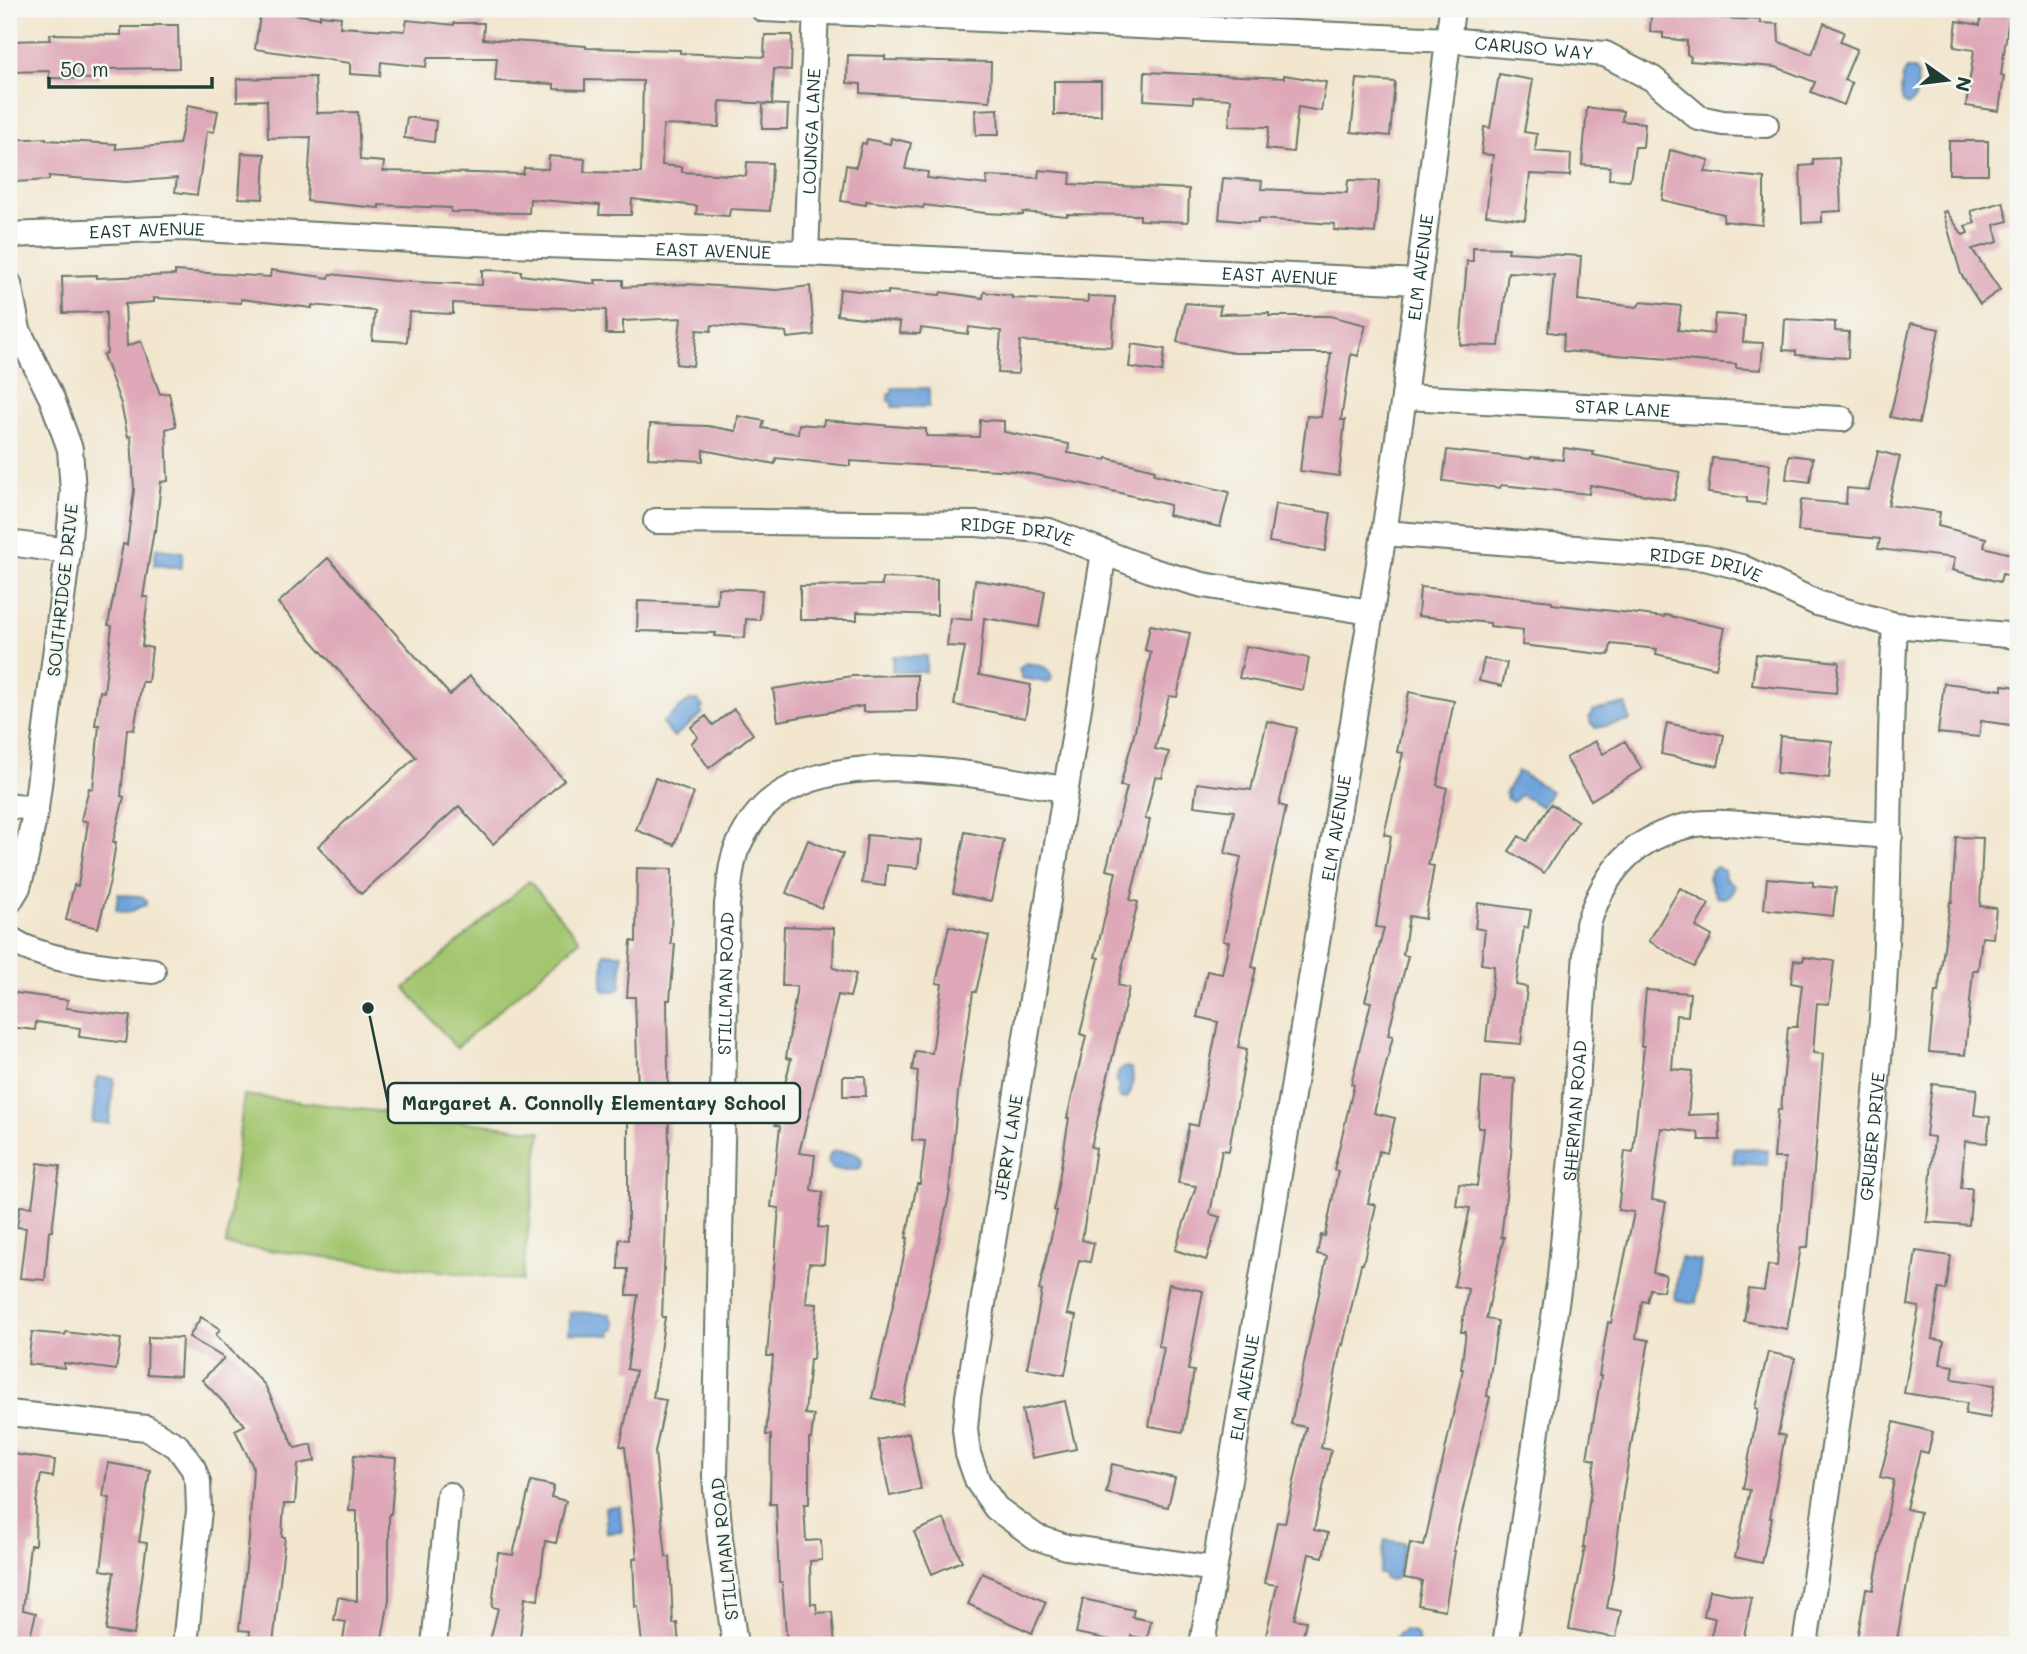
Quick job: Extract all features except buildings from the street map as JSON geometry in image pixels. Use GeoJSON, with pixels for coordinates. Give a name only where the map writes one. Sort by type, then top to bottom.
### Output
{"type":"FeatureCollection","features":[{"type":"Feature","properties":{"kind":"street","name":"CARUSO WAY"},"geometry":{"type":"LineString","coordinates":[[763,9],[1448,40],[1605,54],[1653,79],[1699,118],[1723,123],[1766,125]]}},
{"type":"Feature","properties":{"kind":"street","name":"ELM AVENUE"},"geometry":{"type":"LineString","coordinates":[[1202,1645],[1384,533],[1404,397],[1452,9]]}},
{"type":"Feature","properties":{"kind":"street","name":"LOUNGA LANE"},"geometry":{"type":"LineString","coordinates":[[806,253],[816,10]]}},
{"type":"Feature","properties":{"kind":"street","name":"EAST AVENUE"},"geometry":{"type":"LineString","coordinates":[[9,235],[183,229],[473,243],[806,253],[1418,282]]}},
{"type":"Feature","properties":{"kind":"street","name":"SOUTHRIDGE DRIVE"},"geometry":{"type":"LineString","coordinates":[[9,284],[18,330],[52,399],[70,449],[74,491],[36,809],[18,887],[9,902]]}},
{"type":"Feature","properties":{"kind":"street","name":"STAR LANE"},"geometry":{"type":"LineString","coordinates":[[1404,397],[1842,419]]}},
{"type":"Feature","properties":{"kind":"street","name":"RIDGE DRIVE"},"geometry":{"type":"LineString","coordinates":[[656,521],[977,524],[1049,531],[1153,571],[1203,584],[1370,612]]}},
{"type":"Feature","properties":{"kind":"street","name":"RIDGE DRIVE"},"geometry":{"type":"LineString","coordinates":[[1384,533],[1706,558],[1741,567],[1816,603],[1895,625],[2018,636]]}},
{"type":"Feature","properties":{"kind":"street"},"geometry":{"type":"LineString","coordinates":[[9,543],[68,551]]}},
{"type":"Feature","properties":{"kind":"street","name":"JERRY LANE"},"geometry":{"type":"LineString","coordinates":[[1104,552],[965,1429],[968,1454],[978,1482],[996,1508],[1036,1537],[1066,1547],[1213,1569]]}},
{"type":"Feature","properties":{"kind":"street","name":"GRUBER DRIVE"},"geometry":{"type":"LineString","coordinates":[[1805,1645],[1861,1249],[1883,1005],[1890,836],[1889,724],[1895,625]]}},
{"type":"Feature","properties":{"kind":"street","name":"STILLMAN ROAD"},"geometry":{"type":"LineString","coordinates":[[735,1645],[720,1539],[715,1476],[727,904],[737,849],[753,819],[773,799],[808,780],[847,770],[897,768],[949,772],[1065,789]]}},
{"type":"Feature","properties":{"kind":"street"},"geometry":{"type":"LineString","coordinates":[[9,805],[36,809]]}},
{"type":"Feature","properties":{"kind":"street","name":"SHERMAN ROAD"},"geometry":{"type":"LineString","coordinates":[[1504,1645],[1560,1277],[1588,924],[1597,896],[1610,873],[1630,853],[1654,838],[1691,825],[1730,824],[1890,836]]}},
{"type":"Feature","properties":{"kind":"street"},"geometry":{"type":"LineString","coordinates":[[9,938],[28,950],[47,955],[153,971]]}},
{"type":"Feature","properties":{"kind":"street"},"geometry":{"type":"LineString","coordinates":[[9,1413],[146,1427],[177,1446],[193,1468],[198,1482],[199,1510],[185,1645]]}},
{"type":"Feature","properties":{"kind":"street"},"geometry":{"type":"LineString","coordinates":[[434,1645],[449,1495]]}},
{"type":"Feature","properties":{"kind":"green space"},"geometry":{"type":"Polygon","coordinates":[[[529,881],[580,940],[456,1048],[405,988],[529,881]]]}},
{"type":"Feature","properties":{"kind":"green space"},"geometry":{"type":"Polygon","coordinates":[[[244,1095],[541,1131],[522,1281],[226,1245],[244,1095]]]}},
{"type":"Feature","properties":{"kind":"water"},"geometry":{"type":"Polygon","coordinates":[[[1907,69],[1914,69],[1918,75],[1915,99],[1908,105],[1902,100],[1901,91],[1907,69]]]}},
{"type":"Feature","properties":{"kind":"water"},"geometry":{"type":"Polygon","coordinates":[[[892,388],[929,388],[929,407],[892,407],[888,394],[892,394],[892,388]]]}},
{"type":"Feature","properties":{"kind":"water"},"geometry":{"type":"Polygon","coordinates":[[[156,548],[183,552],[181,568],[154,565],[156,548]]]}},
{"type":"Feature","properties":{"kind":"water"},"geometry":{"type":"Polygon","coordinates":[[[893,656],[927,656],[926,672],[892,672],[893,656]]]}},
{"type":"Feature","properties":{"kind":"water"},"geometry":{"type":"Polygon","coordinates":[[[1026,663],[1047,669],[1052,679],[1046,684],[1022,678],[1019,669],[1026,663]]]}},
{"type":"Feature","properties":{"kind":"water"},"geometry":{"type":"Polygon","coordinates":[[[691,699],[694,702],[697,699],[703,707],[700,709],[703,713],[674,737],[662,723],[691,699]]]}},
{"type":"Feature","properties":{"kind":"water"},"geometry":{"type":"Polygon","coordinates":[[[1626,704],[1630,721],[1595,728],[1591,725],[1589,716],[1592,711],[1626,704]]]}},
{"type":"Feature","properties":{"kind":"water"},"geometry":{"type":"Polygon","coordinates":[[[1518,771],[1551,791],[1542,807],[1521,795],[1513,802],[1506,798],[1508,796],[1505,794],[1518,771]]]}},
{"type":"Feature","properties":{"kind":"water"},"geometry":{"type":"Polygon","coordinates":[[[1717,867],[1724,871],[1725,878],[1735,886],[1731,895],[1725,898],[1717,897],[1708,879],[1711,870],[1717,867]]]}},
{"type":"Feature","properties":{"kind":"water"},"geometry":{"type":"Polygon","coordinates":[[[118,894],[143,897],[146,905],[121,912],[116,910],[118,894]]]}},
{"type":"Feature","properties":{"kind":"water"},"geometry":{"type":"Polygon","coordinates":[[[604,953],[622,954],[621,988],[617,991],[605,991],[602,988],[604,953]]]}},
{"type":"Feature","properties":{"kind":"water"},"geometry":{"type":"Polygon","coordinates":[[[1126,1067],[1131,1068],[1131,1092],[1127,1098],[1121,1099],[1117,1094],[1119,1087],[1116,1081],[1119,1071],[1126,1067]]]}},
{"type":"Feature","properties":{"kind":"water"},"geometry":{"type":"Polygon","coordinates":[[[97,1077],[114,1079],[109,1124],[92,1122],[97,1077]]]}},
{"type":"Feature","properties":{"kind":"water"},"geometry":{"type":"Polygon","coordinates":[[[1734,1148],[1768,1150],[1767,1165],[1733,1163],[1734,1148]]]}},
{"type":"Feature","properties":{"kind":"water"},"geometry":{"type":"Polygon","coordinates":[[[835,1151],[856,1153],[862,1159],[861,1167],[855,1170],[833,1169],[827,1161],[835,1151]]]}},
{"type":"Feature","properties":{"kind":"water"},"geometry":{"type":"Polygon","coordinates":[[[1680,1258],[1701,1261],[1696,1303],[1675,1300],[1680,1258]]]}},
{"type":"Feature","properties":{"kind":"water"},"geometry":{"type":"Polygon","coordinates":[[[570,1312],[611,1314],[611,1319],[615,1320],[615,1330],[611,1330],[611,1335],[569,1333],[570,1312]]]}},
{"type":"Feature","properties":{"kind":"water"},"geometry":{"type":"Polygon","coordinates":[[[620,1506],[622,1532],[607,1533],[605,1507],[620,1506]]]}},
{"type":"Feature","properties":{"kind":"water"},"geometry":{"type":"Polygon","coordinates":[[[1385,1540],[1404,1543],[1398,1577],[1392,1580],[1379,1574],[1385,1540]]]}},
{"type":"Feature","properties":{"kind":"water"},"geometry":{"type":"Polygon","coordinates":[[[1404,1630],[1415,1632],[1418,1645],[1389,1645],[1398,1634],[1404,1630]]]}},
{"type":"Feature","properties":{"kind":"place","name":"Margaret A. Connolly Elementary School"},"geometry":{"type":"Point","coordinates":[368,1008]}}]}
